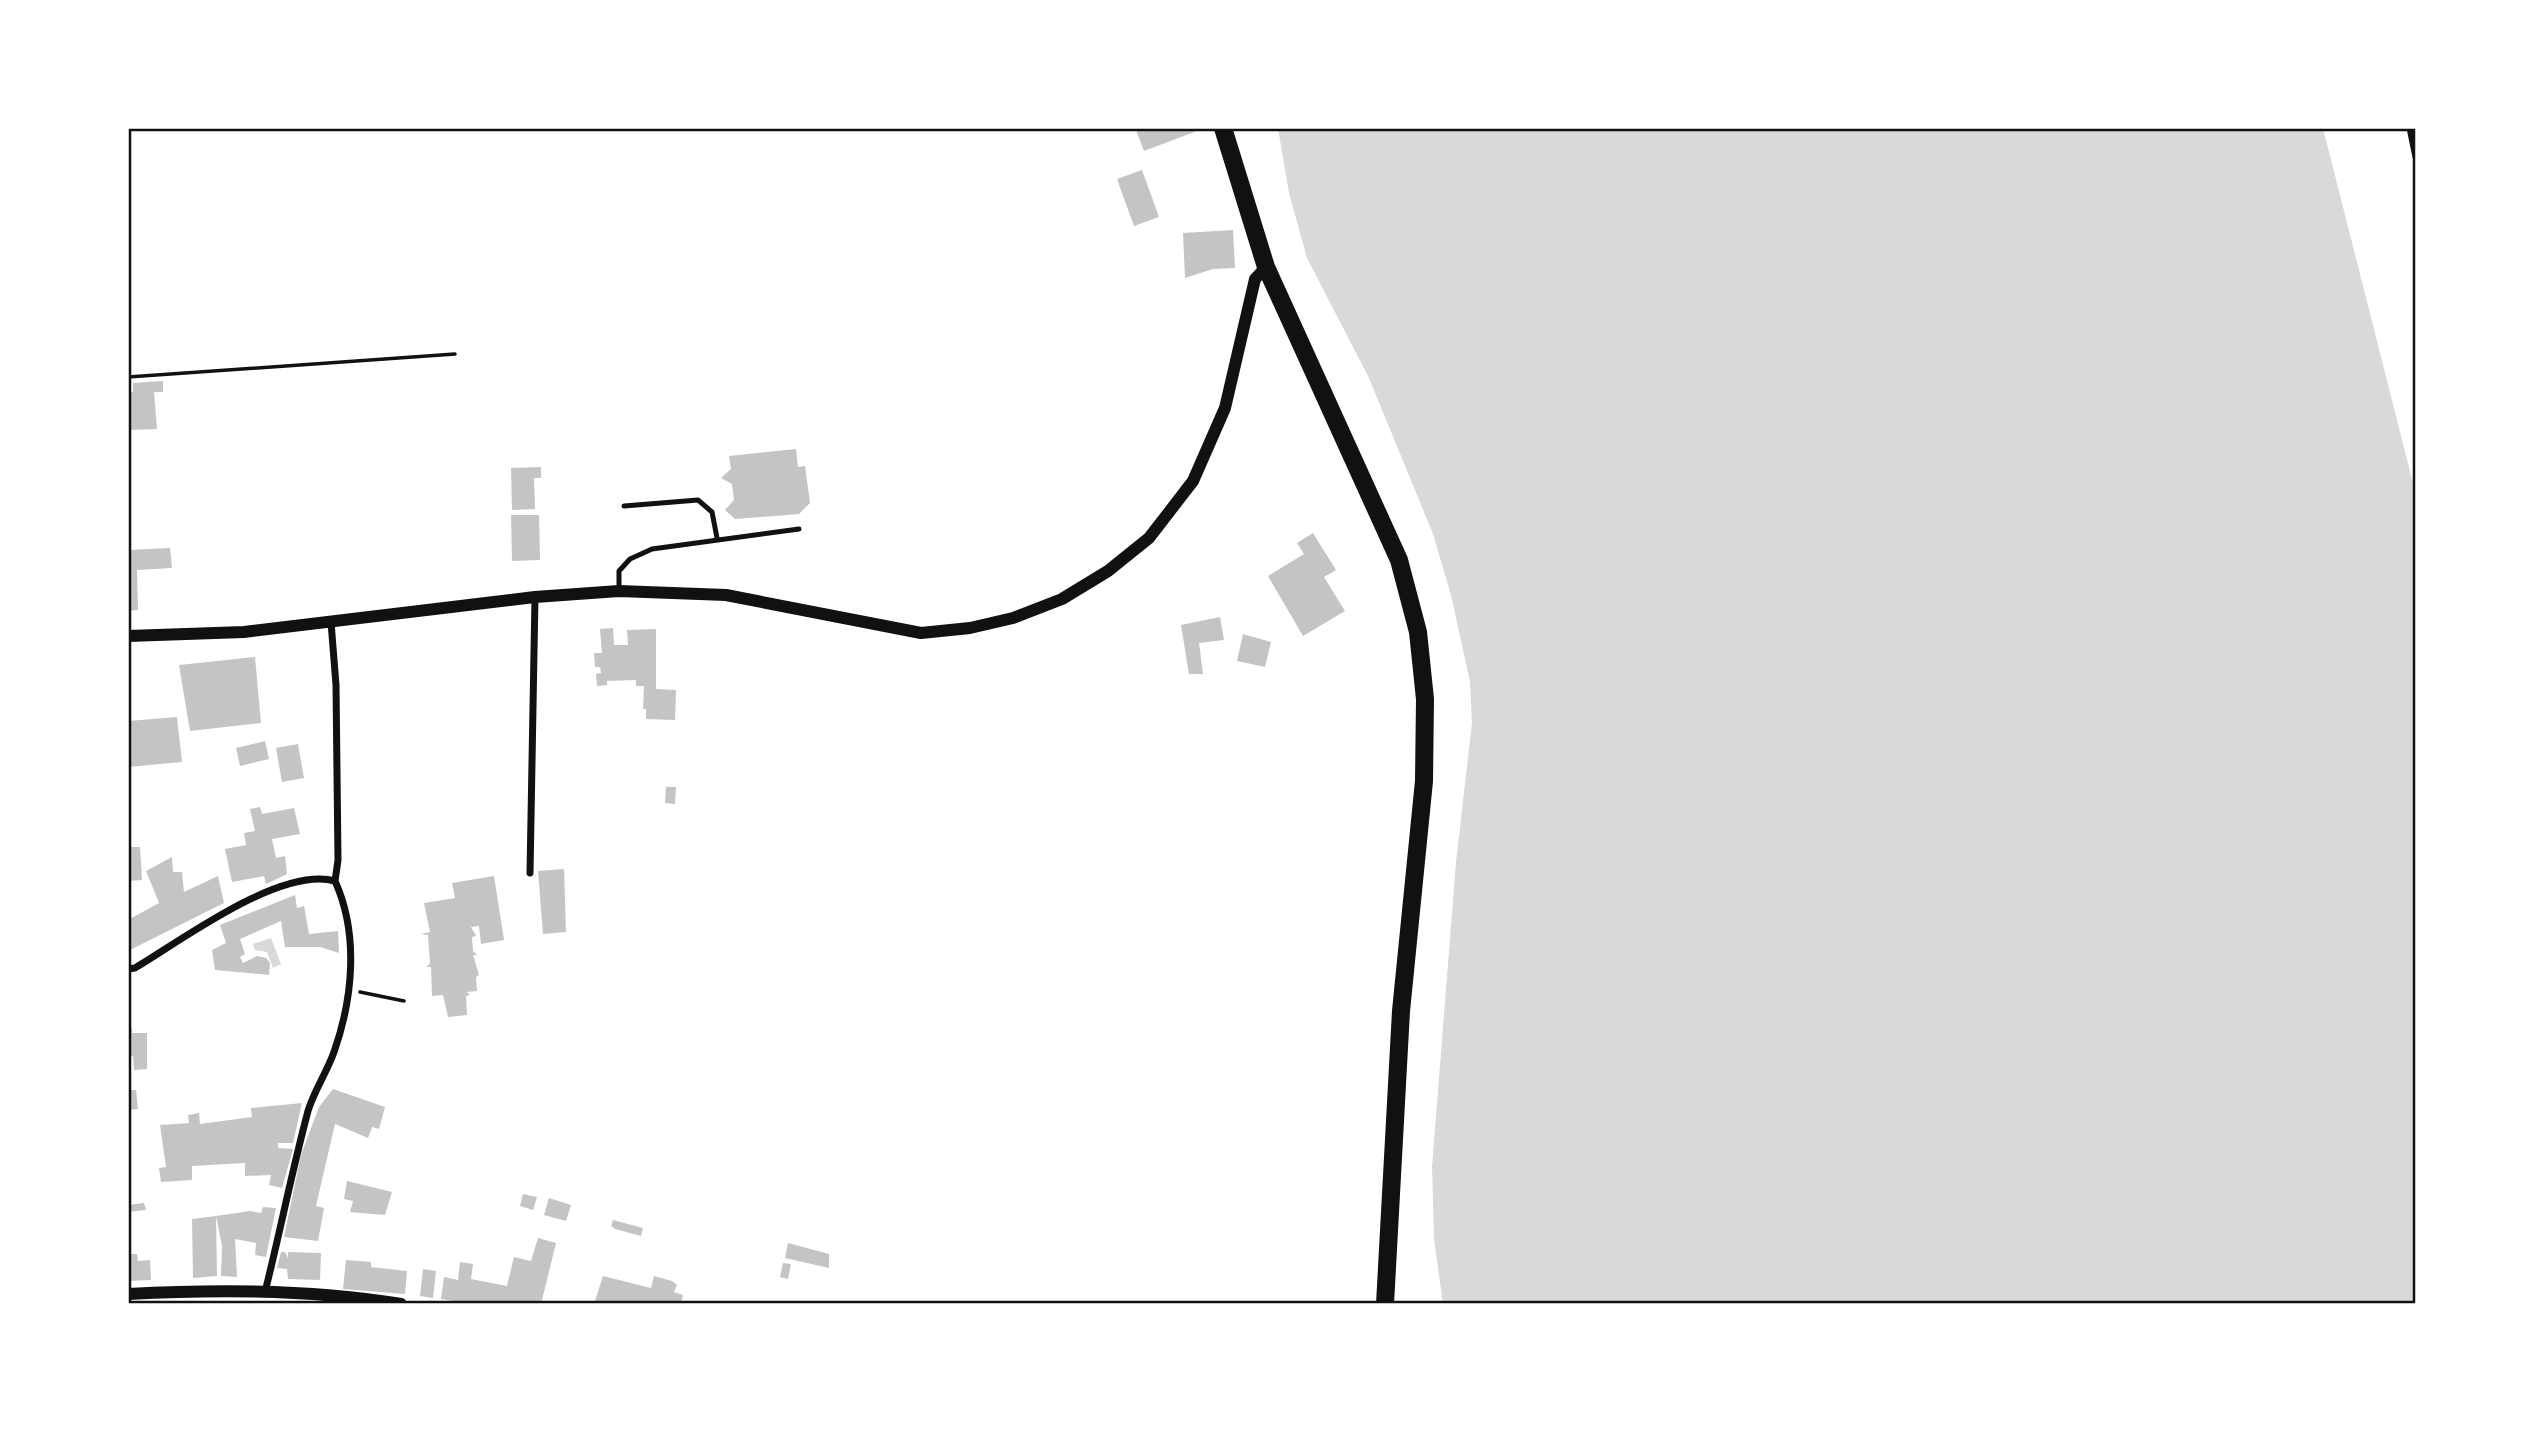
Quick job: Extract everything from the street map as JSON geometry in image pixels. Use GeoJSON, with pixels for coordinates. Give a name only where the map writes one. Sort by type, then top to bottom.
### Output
{"type":"FeatureCollection","features":[{"type":"Feature","properties":{"kind":"main road"},"geometry":{"type":"LineString","coordinates":[[1223,128],[1266,267],[1399,560],[1418,632],[1424,699],[1423,781],[1401,1011],[1385,1304]]}},
{"type":"Feature","properties":{"kind":"street"},"geometry":{"type":"LineString","coordinates":[[2410,128],[2416,157]]}},
{"type":"Feature","properties":{"kind":"street"},"geometry":{"type":"LineString","coordinates":[[128,636],[244,632],[535,597],[619,591],[726,595],[921,633],[970,628],[1013,618],[1062,599],[1108,571],[1150,538],[1193,481],[1224,408],[1255,279],[1266,267]]}},
{"type":"Feature","properties":{"kind":"street"},"geometry":{"type":"LineString","coordinates":[[530,873],[535,597]]}},
{"type":"Feature","properties":{"kind":"street"},"geometry":{"type":"LineString","coordinates":[[264,1298],[309,1106],[334,1053],[346,1013],[351,955],[344,902],[335,881],[338,860],[336,685],[331,622]]}},
{"type":"Feature","properties":{"kind":"street"},"geometry":{"type":"LineString","coordinates":[[128,969],[135,968],[174,945],[191,930],[282,886],[321,877],[335,881]]}},
{"type":"Feature","properties":{"kind":"street"},"geometry":{"type":"LineString","coordinates":[[128,1294],[187,1291],[264,1298],[401,1304]]}},
{"type":"Feature","properties":{"kind":"lane"},"geometry":{"type":"LineString","coordinates":[[624,506],[698,500],[712,512],[717,538]]}},
{"type":"Feature","properties":{"kind":"lane"},"geometry":{"type":"LineString","coordinates":[[619,591],[619,571],[630,559],[652,549],[717,538],[799,529]]}},
{"type":"Feature","properties":{"kind":"path"},"geometry":{"type":"LineString","coordinates":[[128,377],[455,354]]}},
{"type":"Feature","properties":{"kind":"path"},"geometry":{"type":"LineString","coordinates":[[348,990],[404,1001]]}},
{"type":"Feature","properties":{"kind":"shaded area"},"geometry":{"type":"Polygon","coordinates":[[[1278,128],[2323,128],[2416,495],[2416,1304],[1443,1304],[1434,1239],[1432,1167],[1456,862],[1472,723],[1470,682],[1451,595],[1433,534],[1369,378],[1307,258],[1289,193],[1278,128]]]}},
{"type":"Feature","properties":{"kind":"shaded area"},"geometry":{"type":"Polygon","coordinates":[[[271,938],[281,964],[273,968],[267,952],[255,950],[253,944],[271,938]]]}},
{"type":"Feature","properties":{"kind":"building"},"geometry":{"type":"Polygon","coordinates":[[[1205,128],[1144,151],[1136,130],[1205,128]]]}},
{"type":"Feature","properties":{"kind":"building"},"geometry":{"type":"Polygon","coordinates":[[[1142,170],[1159,217],[1134,226],[1117,179],[1142,170]]]}},
{"type":"Feature","properties":{"kind":"building"},"geometry":{"type":"Polygon","coordinates":[[[1233,230],[1235,268],[1213,269],[1185,278],[1183,233],[1233,230]]]}},
{"type":"Feature","properties":{"kind":"building"},"geometry":{"type":"Polygon","coordinates":[[[163,381],[163,392],[154,392],[157,429],[128,430],[128,392],[133,392],[133,383],[163,381]]]}},
{"type":"Feature","properties":{"kind":"building"},"geometry":{"type":"Polygon","coordinates":[[[796,449],[798,467],[805,466],[810,503],[799,514],[735,519],[725,510],[734,500],[732,484],[721,478],[731,469],[729,456],[796,449]]]}},
{"type":"Feature","properties":{"kind":"building"},"geometry":{"type":"Polygon","coordinates":[[[541,467],[541,478],[534,478],[535,509],[512,510],[511,468],[541,467]]]}},
{"type":"Feature","properties":{"kind":"building"},"geometry":{"type":"Polygon","coordinates":[[[511,515],[539,515],[540,560],[512,561],[511,515]]]}},
{"type":"Feature","properties":{"kind":"building"},"geometry":{"type":"Polygon","coordinates":[[[1313,533],[1336,570],[1324,577],[1345,611],[1303,636],[1268,576],[1304,554],[1297,543],[1313,533]]]}},
{"type":"Feature","properties":{"kind":"building"},"geometry":{"type":"Polygon","coordinates":[[[170,548],[172,568],[137,570],[138,610],[128,611],[128,550],[170,548]]]}},
{"type":"Feature","properties":{"kind":"building"},"geometry":{"type":"Polygon","coordinates":[[[1220,617],[1224,640],[1199,643],[1203,674],[1189,674],[1181,625],[1220,617]]]}},
{"type":"Feature","properties":{"kind":"building"},"geometry":{"type":"Polygon","coordinates":[[[613,628],[614,645],[628,645],[627,630],[656,629],[656,689],[676,690],[675,720],[646,719],[646,709],[643,709],[644,686],[636,686],[636,680],[607,681],[607,685],[597,686],[596,674],[601,673],[600,667],[595,667],[594,653],[602,653],[600,629],[613,628]]]}},
{"type":"Feature","properties":{"kind":"building"},"geometry":{"type":"Polygon","coordinates":[[[1243,634],[1271,642],[1265,667],[1237,661],[1243,634]]]}},
{"type":"Feature","properties":{"kind":"building"},"geometry":{"type":"Polygon","coordinates":[[[255,657],[261,723],[190,731],[179,665],[255,657]]]}},
{"type":"Feature","properties":{"kind":"building"},"geometry":{"type":"Polygon","coordinates":[[[177,717],[182,762],[128,767],[128,721],[177,717]]]}},
{"type":"Feature","properties":{"kind":"building"},"geometry":{"type":"Polygon","coordinates":[[[265,741],[269,759],[240,766],[236,748],[265,741]]]}},
{"type":"Feature","properties":{"kind":"building"},"geometry":{"type":"Polygon","coordinates":[[[298,744],[304,778],[282,782],[276,748],[298,744]]]}},
{"type":"Feature","properties":{"kind":"building"},"geometry":{"type":"Polygon","coordinates":[[[666,787],[676,787],[675,804],[665,803],[666,787]]]}},
{"type":"Feature","properties":{"kind":"building"},"geometry":{"type":"Polygon","coordinates":[[[260,807],[262,814],[294,808],[300,834],[272,839],[276,858],[285,856],[287,874],[266,884],[264,876],[232,882],[225,849],[246,845],[244,833],[255,831],[250,809],[260,807]]]}},
{"type":"Feature","properties":{"kind":"building"},"geometry":{"type":"Polygon","coordinates":[[[128,847],[140,847],[142,880],[128,881],[128,847]]]}},
{"type":"Feature","properties":{"kind":"building"},"geometry":{"type":"Polygon","coordinates":[[[172,857],[173,872],[182,872],[184,892],[218,876],[224,903],[128,951],[128,920],[159,903],[146,871],[172,857]]]}},
{"type":"Feature","properties":{"kind":"building"},"geometry":{"type":"Polygon","coordinates":[[[564,869],[566,932],[543,934],[538,871],[564,869]]]}},
{"type":"Feature","properties":{"kind":"building"},"geometry":{"type":"Polygon","coordinates":[[[494,876],[504,940],[481,944],[479,926],[471,927],[476,936],[472,937],[473,951],[477,955],[473,955],[479,975],[476,977],[477,991],[467,992],[470,995],[466,996],[467,1015],[448,1017],[443,995],[432,996],[431,967],[427,967],[430,963],[428,935],[421,934],[430,932],[424,903],[455,898],[452,883],[494,876]]]}},
{"type":"Feature","properties":{"kind":"building"},"geometry":{"type":"Polygon","coordinates":[[[295,895],[297,908],[304,906],[309,934],[338,931],[339,953],[320,947],[285,947],[281,921],[240,939],[245,954],[240,957],[243,963],[257,956],[266,958],[270,963],[269,975],[215,970],[212,950],[226,943],[220,925],[295,895]]]}},
{"type":"Feature","properties":{"kind":"building"},"geometry":{"type":"Polygon","coordinates":[[[128,1028],[132,1028],[132,1033],[147,1033],[147,1069],[134,1070],[133,1056],[128,1057],[128,1028]]]}},
{"type":"Feature","properties":{"kind":"building"},"geometry":{"type":"Polygon","coordinates":[[[333,1089],[385,1107],[379,1129],[372,1127],[368,1138],[335,1124],[316,1206],[324,1208],[318,1241],[284,1237],[301,1155],[319,1107],[333,1089]]]}},
{"type":"Feature","properties":{"kind":"building"},"geometry":{"type":"Polygon","coordinates":[[[128,1090],[136,1090],[138,1109],[128,1110],[128,1090]]]}},
{"type":"Feature","properties":{"kind":"building"},"geometry":{"type":"Polygon","coordinates":[[[302,1103],[293,1143],[278,1143],[278,1148],[293,1149],[282,1188],[269,1185],[271,1175],[245,1176],[245,1163],[192,1166],[192,1180],[161,1182],[159,1168],[166,1167],[160,1125],[189,1123],[188,1115],[199,1113],[200,1124],[252,1117],[251,1108],[302,1103]]]}},
{"type":"Feature","properties":{"kind":"building"},"geometry":{"type":"Polygon","coordinates":[[[347,1181],[392,1192],[385,1215],[350,1212],[353,1201],[344,1199],[347,1181]]]}},
{"type":"Feature","properties":{"kind":"building"},"geometry":{"type":"Polygon","coordinates":[[[523,1194],[537,1197],[533,1210],[520,1206],[523,1194]]]}},
{"type":"Feature","properties":{"kind":"building"},"geometry":{"type":"Polygon","coordinates":[[[549,1198],[571,1205],[566,1221],[544,1215],[549,1198]]]}},
{"type":"Feature","properties":{"kind":"building"},"geometry":{"type":"Polygon","coordinates":[[[144,1203],[146,1210],[128,1212],[128,1205],[144,1203]]]}},
{"type":"Feature","properties":{"kind":"building"},"geometry":{"type":"Polygon","coordinates":[[[263,1207],[276,1208],[266,1257],[255,1255],[256,1243],[235,1239],[237,1277],[221,1276],[222,1246],[216,1216],[250,1211],[261,1213],[263,1207]]]}},
{"type":"Feature","properties":{"kind":"building"},"geometry":{"type":"Polygon","coordinates":[[[216,1216],[217,1276],[193,1278],[192,1219],[216,1216]]]}},
{"type":"Feature","properties":{"kind":"building"},"geometry":{"type":"Polygon","coordinates":[[[613,1220],[643,1228],[641,1236],[615,1229],[611,1226],[613,1220]]]}},
{"type":"Feature","properties":{"kind":"building"},"geometry":{"type":"Polygon","coordinates":[[[538,1238],[556,1243],[541,1304],[473,1304],[441,1299],[444,1277],[458,1280],[460,1262],[473,1264],[471,1279],[507,1286],[514,1257],[531,1261],[538,1238]]]}},
{"type":"Feature","properties":{"kind":"building"},"geometry":{"type":"Polygon","coordinates":[[[788,1243],[829,1254],[829,1268],[785,1258],[788,1243]]]}},
{"type":"Feature","properties":{"kind":"building"},"geometry":{"type":"Polygon","coordinates":[[[281,1252],[285,1252],[288,1258],[288,1252],[321,1253],[320,1280],[288,1279],[287,1269],[277,1268],[281,1252]]]}},
{"type":"Feature","properties":{"kind":"building"},"geometry":{"type":"Polygon","coordinates":[[[128,1254],[137,1254],[138,1261],[150,1260],[151,1280],[128,1281],[128,1254]]]}},
{"type":"Feature","properties":{"kind":"building"},"geometry":{"type":"Polygon","coordinates":[[[346,1260],[371,1262],[371,1267],[407,1271],[405,1294],[343,1289],[346,1260]]]}},
{"type":"Feature","properties":{"kind":"building"},"geometry":{"type":"Polygon","coordinates":[[[783,1263],[791,1264],[788,1279],[780,1277],[783,1263]]]}},
{"type":"Feature","properties":{"kind":"building"},"geometry":{"type":"Polygon","coordinates":[[[423,1269],[436,1271],[433,1298],[420,1296],[423,1269]]]}},
{"type":"Feature","properties":{"kind":"building"},"geometry":{"type":"Polygon","coordinates":[[[603,1276],[651,1288],[654,1276],[672,1281],[677,1285],[674,1292],[683,1295],[681,1304],[604,1304],[595,1301],[603,1276]]]}}]}
